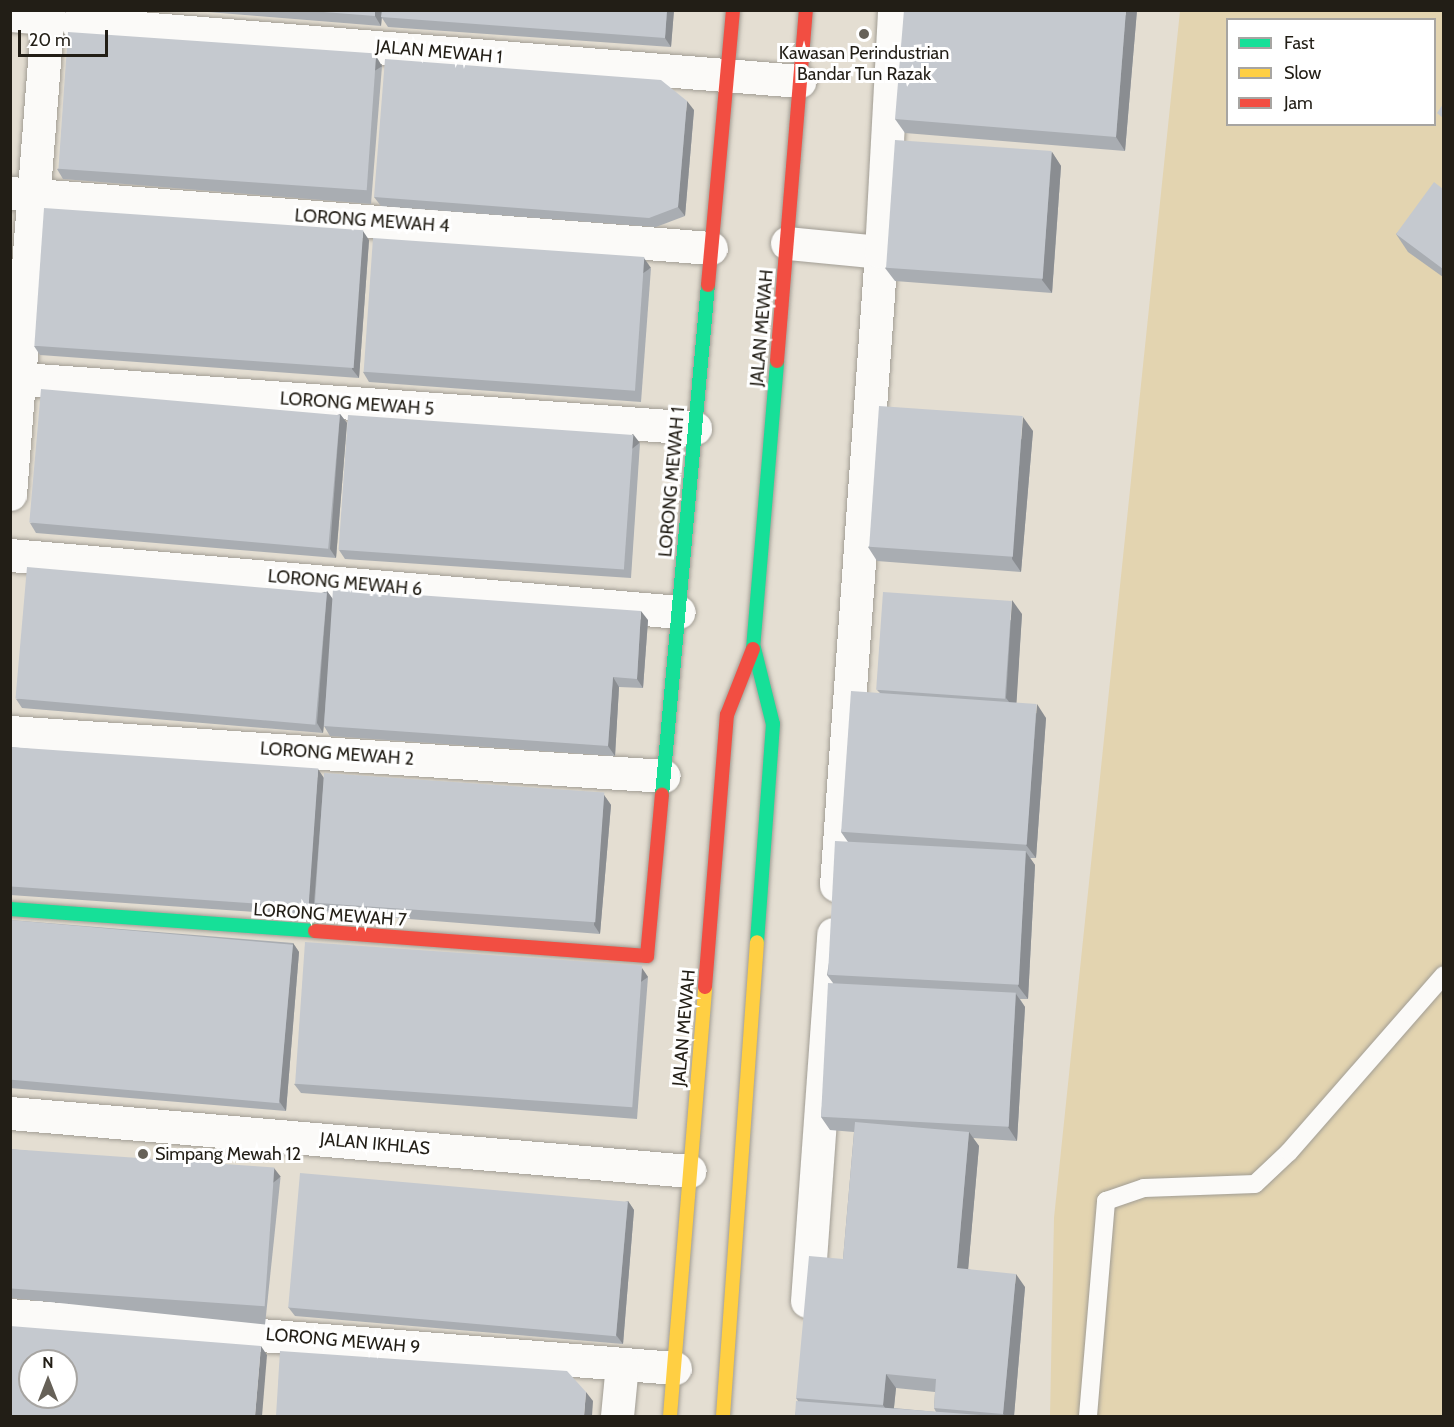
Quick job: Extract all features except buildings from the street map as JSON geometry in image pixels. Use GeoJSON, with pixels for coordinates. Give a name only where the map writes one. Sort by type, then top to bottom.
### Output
{"type":"FeatureCollection","features":[{"type":"Feature","properties":{"kind":"street","name":"LORONG MEWAH 1"},"geometry":{"type":"LineString","coordinates":[[647,956],[733,10]]}},
{"type":"Feature","properties":{"kind":"street","name":"JALAN MEWAH"},"geometry":{"type":"LineString","coordinates":[[670,1416],[695,1171],[727,715],[754,648],[806,10]]}},
{"type":"Feature","properties":{"kind":"street"},"geometry":{"type":"LineString","coordinates":[[804,1333],[881,252],[894,10]]}},
{"type":"Feature","properties":{"kind":"street","name":"JALAN MEWAH 1"},"geometry":{"type":"LineString","coordinates":[[10,15],[57,17],[800,81]]}},
{"type":"Feature","properties":{"kind":"street"},"geometry":{"type":"LineString","coordinates":[[10,494],[22,194],[57,17]]}},
{"type":"Feature","properties":{"kind":"street","name":"LORONG MEWAH 4"},"geometry":{"type":"LineString","coordinates":[[22,194],[711,248]]}},
{"type":"Feature","properties":{"kind":"street"},"geometry":{"type":"LineString","coordinates":[[787,243],[881,252]]}},
{"type":"Feature","properties":{"kind":"street","name":"LORONG MEWAH 5"},"geometry":{"type":"LineString","coordinates":[[15,378],[695,428]]}},
{"type":"Feature","properties":{"kind":"street","name":"LORONG MEWAH 6"},"geometry":{"type":"LineString","coordinates":[[10,555],[679,612]]}},
{"type":"Feature","properties":{"kind":"street","name":"JALAN MEWAH"},"geometry":{"type":"LineString","coordinates":[[723,1416],[735,1174],[773,724],[754,648]]}},
{"type":"Feature","properties":{"kind":"street","name":"LORONG MEWAH 2"},"geometry":{"type":"LineString","coordinates":[[10,732],[664,776]]}},
{"type":"Feature","properties":{"kind":"street","name":"LORONG MEWAH 7"},"geometry":{"type":"LineString","coordinates":[[10,909],[647,956]]}},
{"type":"Feature","properties":{"kind":"street","name":"JALAN IKHLAS"},"geometry":{"type":"LineString","coordinates":[[10,1113],[695,1171]]}},
{"type":"Feature","properties":{"kind":"street","name":"LORONG MEWAH 9"},"geometry":{"type":"LineString","coordinates":[[10,1315],[675,1368]]}},
{"type":"Feature","properties":{"kind":"street"},"geometry":{"type":"LineString","coordinates":[[617,1416],[622,1364]]}},
{"type":"Feature","properties":{"kind":"lane"},"geometry":{"type":"LineString","coordinates":[[1088,1416],[1106,1201],[1144,1188],[1255,1184],[1288,1152],[1443,975]]}},
{"type":"Feature","properties":{"kind":"shaded area"},"geometry":{"type":"Polygon","coordinates":[[[1180,11],[1443,11],[1443,1416],[1050,1416],[1054,1218],[1180,11]]]}},
{"type":"Feature","properties":{"kind":"traffic: fast"},"geometry":{"type":"LineString","coordinates":[[662,795],[708,285]]}},
{"type":"Feature","properties":{"kind":"traffic: fast"},"geometry":{"type":"LineString","coordinates":[[753,649],[777,361]]}},
{"type":"Feature","properties":{"kind":"traffic: fast"},"geometry":{"type":"LineString","coordinates":[[754,648],[773,724],[757,942]]}},
{"type":"Feature","properties":{"kind":"traffic: fast"},"geometry":{"type":"LineString","coordinates":[[10,909],[315,931]]}},
{"type":"Feature","properties":{"kind":"traffic: slow"},"geometry":{"type":"LineString","coordinates":[[723,1416],[757,942]]}},
{"type":"Feature","properties":{"kind":"traffic: slow"},"geometry":{"type":"LineString","coordinates":[[670,1416],[705,987]]}},
{"type":"Feature","properties":{"kind":"traffic: jam"},"geometry":{"type":"LineString","coordinates":[[708,285],[733,10]]}},
{"type":"Feature","properties":{"kind":"traffic: jam"},"geometry":{"type":"LineString","coordinates":[[777,361],[806,10]]}},
{"type":"Feature","properties":{"kind":"traffic: jam"},"geometry":{"type":"LineString","coordinates":[[705,987],[727,715],[753,649]]}},
{"type":"Feature","properties":{"kind":"traffic: jam"},"geometry":{"type":"LineString","coordinates":[[315,931],[647,956],[662,795]]}},
{"type":"Feature","properties":{"kind":"place","name":"Kawasan Perindustrian Bandar Tun Razak"},"geometry":{"type":"Point","coordinates":[864,34]}},
{"type":"Feature","properties":{"kind":"place","name":"Simpang Mewah 12"},"geometry":{"type":"Point","coordinates":[143,1154]}}]}
